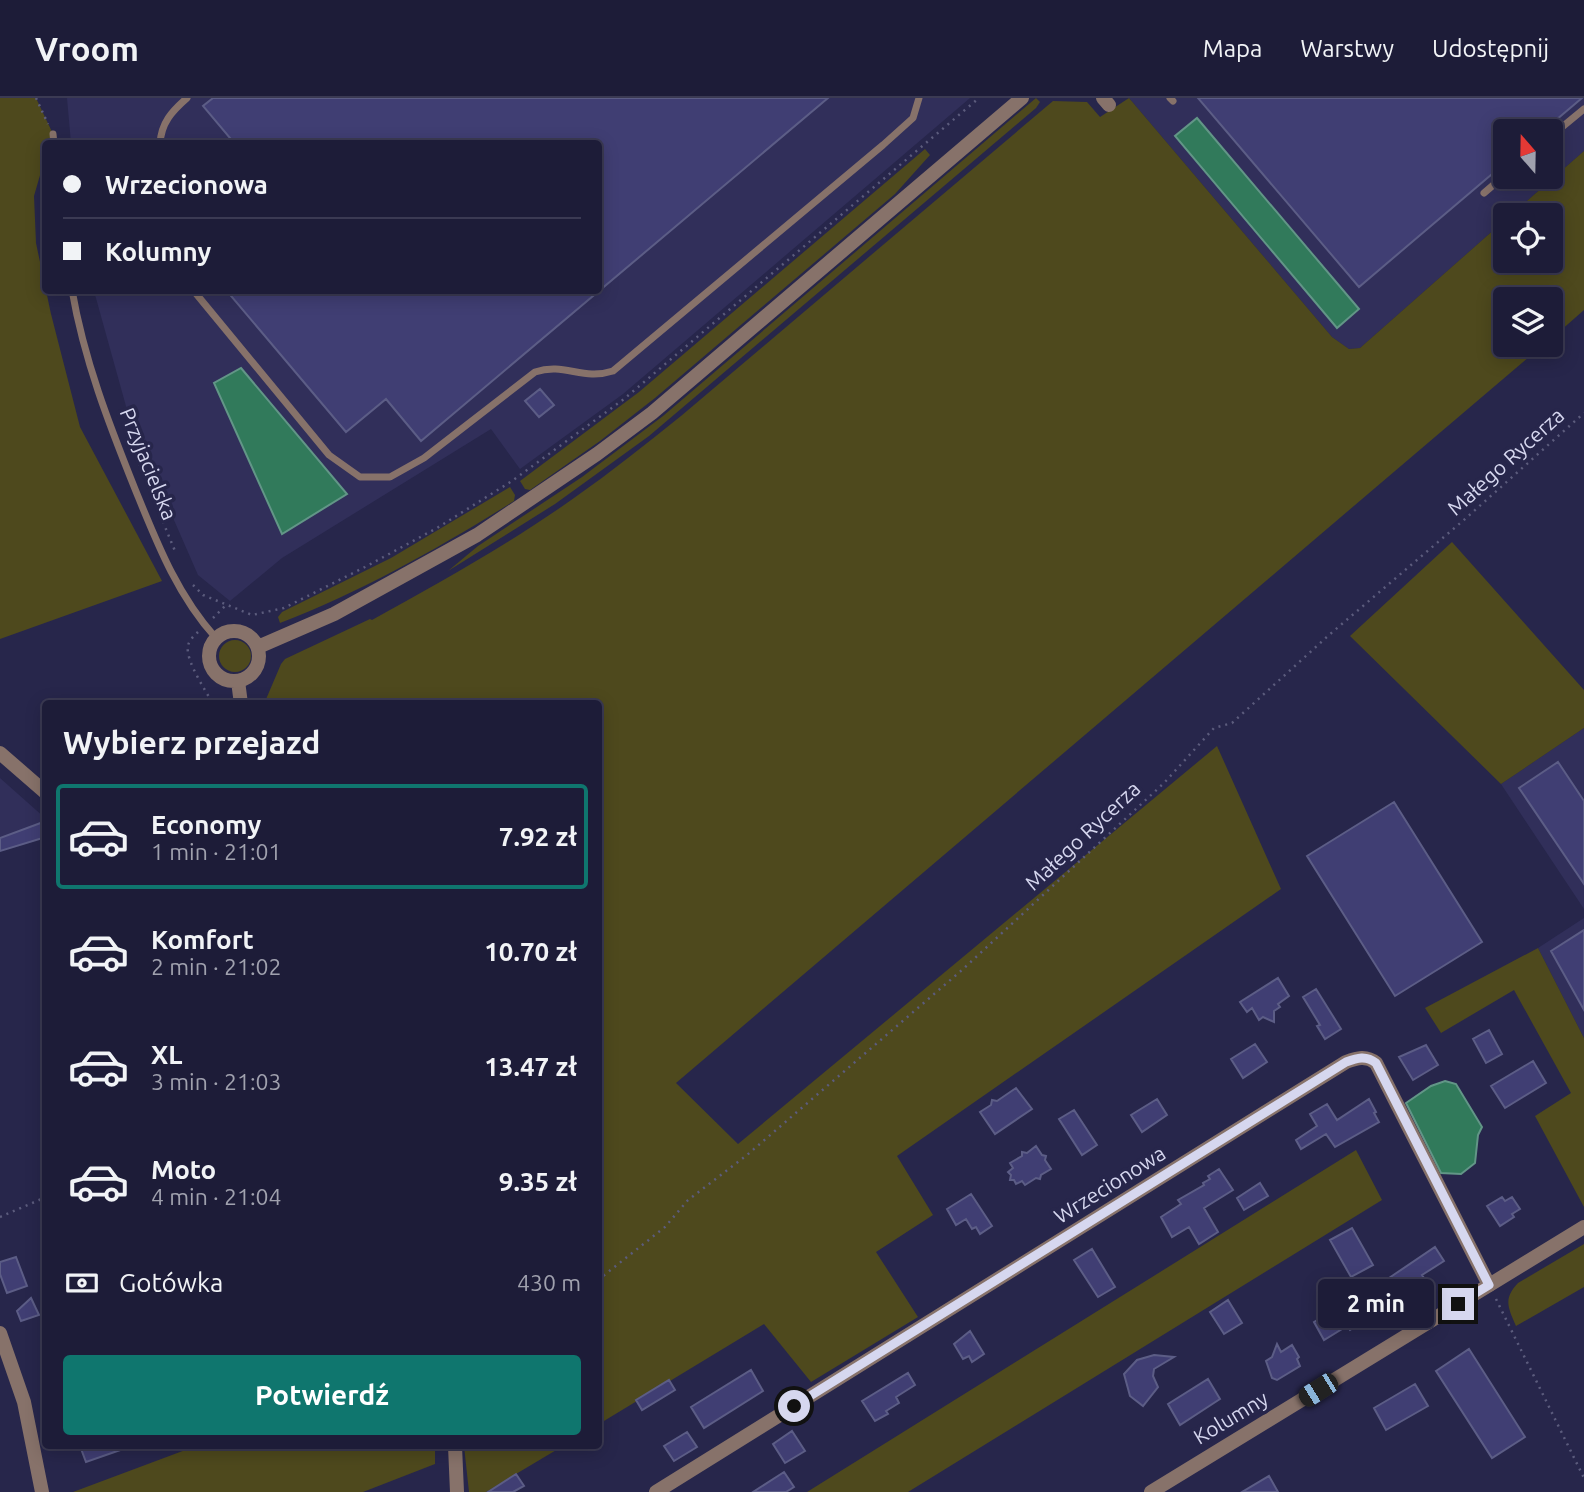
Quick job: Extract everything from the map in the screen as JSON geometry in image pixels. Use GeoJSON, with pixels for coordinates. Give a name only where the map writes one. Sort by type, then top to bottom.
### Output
{"type":"FeatureCollection","features":[{"type":"Feature","properties":{"kind":"street"},"geometry":{"type":"LineString","coordinates":[[258,648],[334,614],[477,536],[597,454],[652,413],[1022,98]]}},
{"type":"Feature","properties":{"kind":"street"},"geometry":{"type":"LineString","coordinates":[[236,631],[249,636],[258,648],[256,669],[245,679],[224,679],[218,676],[210,664],[209,650],[216,638],[222,634],[236,631]]}},
{"type":"Feature","properties":{"kind":"street"},"geometry":{"type":"LineString","coordinates":[[238,681],[240,700]]}},
{"type":"Feature","properties":{"kind":"street"},"geometry":{"type":"LineString","coordinates":[[0,753],[42,790]]}},
{"type":"Feature","properties":{"kind":"street","name":"Wrzecionowa"},"geometry":{"type":"LineString","coordinates":[[656,1492],[1346,1062],[1357,1058],[1365,1057],[1376,1063],[1489,1285]]}},
{"type":"Feature","properties":{"kind":"street","name":"Kolumny"},"geometry":{"type":"LineString","coordinates":[[1151,1492],[1584,1227]]}},
{"type":"Feature","properties":{"kind":"street"},"geometry":{"type":"LineString","coordinates":[[0,1333],[24,1402],[42,1492]]}},
{"type":"Feature","properties":{"kind":"street"},"geometry":{"type":"LineString","coordinates":[[455,1449],[457,1492]]}},
{"type":"Feature","properties":{"kind":"lane"},"geometry":{"type":"LineString","coordinates":[[159,140],[160,130],[174,109],[187,98]]}},
{"type":"Feature","properties":{"kind":"lane"},"geometry":{"type":"LineString","coordinates":[[196,294],[330,455],[360,477],[390,477],[424,458],[535,372],[556,368],[590,376],[613,371],[883,145],[913,118],[919,98]]}},
{"type":"Feature","properties":{"kind":"lane"},"geometry":{"type":"LineString","coordinates":[[1563,126],[1584,108]]}},
{"type":"Feature","properties":{"kind":"lane"},"geometry":{"type":"LineString","coordinates":[[53,134],[54,140]]}},
{"type":"Feature","properties":{"kind":"lane"},"geometry":{"type":"LineString","coordinates":[[1484,193],[1493,185]]}},
{"type":"Feature","properties":{"kind":"lane","name":"Przyjacielska"},"geometry":{"type":"LineString","coordinates":[[73,294],[85,351],[104,410],[159,548],[186,601],[216,638]]}},
{"type":"Feature","properties":{"kind":"path"},"geometry":{"type":"LineString","coordinates":[[36,98],[53,134]]}},
{"type":"Feature","properties":{"kind":"path"},"geometry":{"type":"LineString","coordinates":[[189,580],[203,595],[246,614],[264,614],[284,608],[437,528],[512,481],[624,400],[979,98]]}},
{"type":"Feature","properties":{"kind":"path","name":"Małego Rycerza"},"geometry":{"type":"LineString","coordinates":[[602,1277],[665,1227],[688,1200],[747,1154],[962,970],[1164,783],[1214,728],[1232,723],[1584,413]]}},
{"type":"Feature","properties":{"kind":"path"},"geometry":{"type":"LineString","coordinates":[[129,440],[180,562]]}},
{"type":"Feature","properties":{"kind":"path"},"geometry":{"type":"LineString","coordinates":[[196,634],[189,643],[188,653],[212,700]]}},
{"type":"Feature","properties":{"kind":"path"},"geometry":{"type":"LineString","coordinates":[[0,1217],[42,1199]]}},
{"type":"Feature","properties":{"kind":"path"},"geometry":{"type":"LineString","coordinates":[[1489,1285],[1584,1478]]}},
{"type":"Feature","properties":{"kind":"shaded area"},"geometry":{"type":"Polygon","coordinates":[[[0,98],[36,98],[53,134],[51,140],[42,140],[42,168],[34,196],[42,294],[47,294],[80,427],[162,581],[0,639],[0,98]]]}},
{"type":"Feature","properties":{"kind":"shaded area"},"geometry":{"type":"Polygon","coordinates":[[[67,98],[970,98],[623,394],[520,469],[491,429],[282,558],[230,601],[198,575],[129,417],[95,294],[602,294],[602,140],[71,140],[67,98]]]}},
{"type":"Feature","properties":{"kind":"shaded area"},"geometry":{"type":"Polygon","coordinates":[[[1036,98],[1040,102],[1036,108],[649,436],[555,504],[448,571],[478,546],[582,477],[663,416],[1036,98]]]}},
{"type":"Feature","properties":{"kind":"shaded area"},"geometry":{"type":"Polygon","coordinates":[[[1129,98],[1584,98],[1584,151],[1563,169],[1563,119],[1493,119],[1493,189],[1541,189],[1525,203],[1493,203],[1493,231],[1360,348],[1349,349],[1332,337],[1129,98]]]}},
{"type":"Feature","properties":{"kind":"shaded area"},"geometry":{"type":"Polygon","coordinates":[[[1129,98],[1332,337],[1349,349],[1360,348],[1493,231],[1493,273],[1563,273],[1563,203],[1525,203],[1541,189],[1563,189],[1563,169],[1584,151],[1584,310],[1563,328],[1563,287],[1493,287],[1493,357],[1529,357],[676,1083],[738,1144],[1217,746],[1281,889],[897,1156],[933,1215],[876,1252],[918,1317],[811,1382],[764,1324],[602,1422],[602,700],[266,700],[285,659],[372,620],[500,547],[550,515],[681,416],[1053,101],[1087,102],[1100,117],[1129,98]]]}},
{"type":"Feature","properties":{"kind":"shaded area"},"geometry":{"type":"Polygon","coordinates":[[[1197,118],[1359,309],[1337,328],[1175,136],[1197,118]]]}},
{"type":"Feature","properties":{"kind":"shaded area"},"geometry":{"type":"Polygon","coordinates":[[[925,149],[930,155],[895,194],[655,398],[530,490],[525,489],[520,481],[639,392],[925,149]]]}},
{"type":"Feature","properties":{"kind":"shaded area"},"geometry":{"type":"Polygon","coordinates":[[[241,368],[347,494],[282,534],[214,383],[241,368]]]}},
{"type":"Feature","properties":{"kind":"shaded area"},"geometry":{"type":"Polygon","coordinates":[[[510,487],[515,495],[514,501],[457,535],[371,583],[280,623],[278,617],[282,612],[391,558],[510,487]]]}},
{"type":"Feature","properties":{"kind":"shaded area"},"geometry":{"type":"Polygon","coordinates":[[[1452,542],[1584,690],[1584,728],[1501,784],[1350,636],[1452,542]]]}},
{"type":"Feature","properties":{"kind":"shaded area"},"geometry":{"type":"Polygon","coordinates":[[[235,640],[246,645],[251,656],[246,667],[235,672],[224,667],[219,656],[224,645],[235,640]]]}},
{"type":"Feature","properties":{"kind":"shaded area"},"geometry":{"type":"Polygon","coordinates":[[[1584,728],[1584,909],[1501,784],[1584,728]]]}},
{"type":"Feature","properties":{"kind":"shaded area"},"geometry":{"type":"Polygon","coordinates":[[[0,778],[42,815],[42,822],[0,838],[0,778]]]}},
{"type":"Feature","properties":{"kind":"shaded area"},"geometry":{"type":"Polygon","coordinates":[[[1584,918],[1584,1038],[1538,948],[1584,918]]]}},
{"type":"Feature","properties":{"kind":"shaded area"},"geometry":{"type":"Polygon","coordinates":[[[1538,948],[1584,1038],[1584,1207],[1535,1116],[1571,1093],[1514,990],[1441,1033],[1425,1008],[1538,948]]]}},
{"type":"Feature","properties":{"kind":"shaded area"},"geometry":{"type":"Polygon","coordinates":[[[1445,1081],[1456,1084],[1482,1127],[1478,1135],[1475,1163],[1461,1174],[1441,1173],[1406,1103],[1431,1086],[1445,1081]]]}},
{"type":"Feature","properties":{"kind":"shaded area"},"geometry":{"type":"Polygon","coordinates":[[[1356,1150],[1382,1200],[908,1492],[807,1492],[1356,1150]]]}},
{"type":"Feature","properties":{"kind":"shaded area"},"geometry":{"type":"Polygon","coordinates":[[[1584,1244],[1584,1287],[1516,1326],[1508,1303],[1513,1289],[1518,1283],[1584,1244]]]}},
{"type":"Feature","properties":{"kind":"shaded area"},"geometry":{"type":"Polygon","coordinates":[[[188,1449],[435,1449],[435,1464],[363,1492],[73,1492],[188,1449]]]}},
{"type":"Feature","properties":{"kind":"shaded area"},"geometry":{"type":"Polygon","coordinates":[[[464,1449],[558,1449],[486,1492],[469,1492],[464,1449]]]}},
{"type":"Feature","properties":{"kind":"building"},"geometry":{"type":"Polygon","coordinates":[[[213,98],[828,98],[602,288],[602,140],[232,140],[203,106],[213,98]]]}},
{"type":"Feature","properties":{"kind":"building"},"geometry":{"type":"Polygon","coordinates":[[[1198,98],[1582,98],[1557,119],[1493,119],[1493,173],[1359,287],[1198,98]]]}},
{"type":"Feature","properties":{"kind":"building"},"geometry":{"type":"Polygon","coordinates":[[[229,294],[595,294],[421,441],[386,399],[346,432],[229,294]]]}},
{"type":"Feature","properties":{"kind":"building"},"geometry":{"type":"Polygon","coordinates":[[[540,389],[554,405],[539,417],[525,401],[540,389]]]}},
{"type":"Feature","properties":{"kind":"building"},"geometry":{"type":"Polygon","coordinates":[[[1558,762],[1584,801],[1584,884],[1519,788],[1558,762]]]}},
{"type":"Feature","properties":{"kind":"building"},"geometry":{"type":"Polygon","coordinates":[[[1394,802],[1482,942],[1395,996],[1307,856],[1394,802]]]}},
{"type":"Feature","properties":{"kind":"building"},"geometry":{"type":"Polygon","coordinates":[[[42,822],[42,838],[0,851],[0,838],[42,822]]]}},
{"type":"Feature","properties":{"kind":"building"},"geometry":{"type":"Polygon","coordinates":[[[1584,930],[1584,1010],[1551,951],[1584,930]]]}},
{"type":"Feature","properties":{"kind":"building"},"geometry":{"type":"Polygon","coordinates":[[[1278,978],[1289,996],[1278,1004],[1280,1007],[1274,1011],[1274,1022],[1263,1017],[1259,1020],[1252,1008],[1247,1012],[1240,1002],[1278,978]]]}},
{"type":"Feature","properties":{"kind":"building"},"geometry":{"type":"Polygon","coordinates":[[[1316,989],[1341,1029],[1325,1039],[1303,997],[1316,989]]]}},
{"type":"Feature","properties":{"kind":"building"},"geometry":{"type":"Polygon","coordinates":[[[1489,1030],[1502,1054],[1486,1063],[1473,1039],[1489,1030]]]}},
{"type":"Feature","properties":{"kind":"building"},"geometry":{"type":"Polygon","coordinates":[[[1255,1044],[1267,1062],[1243,1078],[1231,1059],[1255,1044]]]}},
{"type":"Feature","properties":{"kind":"building"},"geometry":{"type":"Polygon","coordinates":[[[1426,1045],[1438,1065],[1413,1080],[1399,1057],[1426,1045]]]}},
{"type":"Feature","properties":{"kind":"building"},"geometry":{"type":"Polygon","coordinates":[[[1533,1061],[1546,1083],[1505,1108],[1491,1086],[1533,1061]]]}},
{"type":"Feature","properties":{"kind":"building"},"geometry":{"type":"Polygon","coordinates":[[[1016,1088],[1032,1109],[995,1134],[980,1112],[991,1105],[992,1100],[997,1101],[1016,1088]]]}},
{"type":"Feature","properties":{"kind":"building"},"geometry":{"type":"Polygon","coordinates":[[[1157,1099],[1167,1115],[1142,1132],[1131,1115],[1157,1099]]]}},
{"type":"Feature","properties":{"kind":"building"},"geometry":{"type":"Polygon","coordinates":[[[1369,1099],[1379,1122],[1335,1147],[1326,1134],[1301,1149],[1296,1140],[1317,1126],[1310,1114],[1327,1104],[1337,1120],[1369,1099]]]}},
{"type":"Feature","properties":{"kind":"building"},"geometry":{"type":"Polygon","coordinates":[[[1074,1110],[1097,1145],[1082,1155],[1059,1119],[1074,1110]]]}},
{"type":"Feature","properties":{"kind":"building"},"geometry":{"type":"Polygon","coordinates":[[[1036,1146],[1042,1155],[1046,1156],[1045,1160],[1051,1169],[1041,1175],[1040,1179],[1036,1178],[1025,1185],[1022,1181],[1016,1184],[1014,1180],[1010,1180],[1011,1175],[1008,1172],[1013,1168],[1010,1163],[1022,1156],[1022,1152],[1027,1153],[1036,1146]]]}},
{"type":"Feature","properties":{"kind":"building"},"geometry":{"type":"Polygon","coordinates":[[[1219,1169],[1233,1190],[1204,1208],[1218,1232],[1199,1244],[1189,1227],[1172,1237],[1161,1217],[1181,1204],[1178,1200],[1204,1185],[1203,1183],[1210,1179],[1208,1176],[1219,1169]]]}},
{"type":"Feature","properties":{"kind":"building"},"geometry":{"type":"Polygon","coordinates":[[[1260,1183],[1268,1196],[1244,1210],[1237,1198],[1260,1183]]]}},
{"type":"Feature","properties":{"kind":"building"},"geometry":{"type":"Polygon","coordinates":[[[971,1194],[992,1226],[980,1234],[976,1227],[972,1229],[966,1219],[956,1225],[947,1209],[971,1194]]]}},
{"type":"Feature","properties":{"kind":"building"},"geometry":{"type":"Polygon","coordinates":[[[1502,1197],[1505,1201],[1512,1197],[1520,1209],[1512,1214],[1514,1217],[1500,1226],[1487,1206],[1502,1197]]]}},
{"type":"Feature","properties":{"kind":"building"},"geometry":{"type":"Polygon","coordinates":[[[1352,1228],[1373,1265],[1351,1277],[1330,1240],[1352,1228]]]}},
{"type":"Feature","properties":{"kind":"building"},"geometry":{"type":"Polygon","coordinates":[[[1435,1247],[1444,1261],[1422,1275],[1424,1278],[1420,1280],[1426,1290],[1405,1303],[1389,1278],[1435,1247]]]}},
{"type":"Feature","properties":{"kind":"building"},"geometry":{"type":"Polygon","coordinates":[[[1092,1249],[1115,1287],[1098,1297],[1074,1260],[1092,1249]]]}},
{"type":"Feature","properties":{"kind":"building"},"geometry":{"type":"Polygon","coordinates":[[[16,1257],[27,1286],[7,1293],[0,1274],[0,1262],[16,1257]]]}},
{"type":"Feature","properties":{"kind":"building"},"geometry":{"type":"Polygon","coordinates":[[[1367,1290],[1377,1307],[1361,1317],[1364,1321],[1350,1330],[1347,1326],[1324,1340],[1314,1322],[1367,1290]]]}},
{"type":"Feature","properties":{"kind":"building"},"geometry":{"type":"Polygon","coordinates":[[[31,1298],[39,1315],[21,1321],[17,1311],[31,1298]]]}},
{"type":"Feature","properties":{"kind":"building"},"geometry":{"type":"Polygon","coordinates":[[[1228,1300],[1242,1323],[1224,1334],[1210,1312],[1228,1300]]]}},
{"type":"Feature","properties":{"kind":"building"},"geometry":{"type":"Polygon","coordinates":[[[970,1331],[984,1354],[972,1362],[969,1356],[963,1359],[954,1344],[970,1331]]]}},
{"type":"Feature","properties":{"kind":"building"},"geometry":{"type":"Polygon","coordinates":[[[1277,1344],[1281,1352],[1292,1345],[1299,1357],[1297,1359],[1300,1366],[1277,1380],[1272,1378],[1266,1361],[1272,1357],[1277,1344]]]}},
{"type":"Feature","properties":{"kind":"building"},"geometry":{"type":"Polygon","coordinates":[[[1469,1349],[1525,1437],[1492,1458],[1436,1371],[1469,1349]]]}},
{"type":"Feature","properties":{"kind":"building"},"geometry":{"type":"Polygon","coordinates":[[[1154,1355],[1174,1357],[1154,1369],[1153,1376],[1158,1387],[1143,1406],[1130,1396],[1124,1374],[1137,1360],[1154,1355]]]}},
{"type":"Feature","properties":{"kind":"building"},"geometry":{"type":"Polygon","coordinates":[[[751,1370],[763,1391],[704,1428],[691,1407],[751,1370]]]}},
{"type":"Feature","properties":{"kind":"building"},"geometry":{"type":"Polygon","coordinates":[[[908,1373],[915,1385],[896,1397],[899,1403],[886,1411],[888,1414],[875,1421],[862,1401],[908,1373]]]}},
{"type":"Feature","properties":{"kind":"building"},"geometry":{"type":"Polygon","coordinates":[[[1208,1379],[1220,1399],[1180,1425],[1168,1404],[1208,1379]]]}},
{"type":"Feature","properties":{"kind":"building"},"geometry":{"type":"Polygon","coordinates":[[[669,1380],[675,1390],[642,1410],[636,1400],[669,1380]]]}},
{"type":"Feature","properties":{"kind":"building"},"geometry":{"type":"Polygon","coordinates":[[[1415,1384],[1428,1406],[1386,1430],[1374,1408],[1415,1384]]]}},
{"type":"Feature","properties":{"kind":"building"},"geometry":{"type":"Polygon","coordinates":[[[792,1431],[805,1451],[785,1463],[773,1444],[792,1431]]]}},
{"type":"Feature","properties":{"kind":"building"},"geometry":{"type":"Polygon","coordinates":[[[687,1432],[697,1447],[674,1461],[664,1446],[687,1432]]]}},
{"type":"Feature","properties":{"kind":"building"},"geometry":{"type":"Polygon","coordinates":[[[81,1449],[123,1449],[86,1462],[81,1449]]]}},
{"type":"Feature","properties":{"kind":"building"},"geometry":{"type":"Polygon","coordinates":[[[784,1472],[794,1487],[786,1492],[753,1492],[784,1472]]]}},
{"type":"Feature","properties":{"kind":"building"},"geometry":{"type":"Polygon","coordinates":[[[516,1474],[524,1486],[513,1492],[488,1492],[516,1474]]]}},
{"type":"Feature","properties":{"kind":"building"},"geometry":{"type":"Polygon","coordinates":[[[1269,1476],[1278,1492],[1242,1492],[1269,1476]]]}},
{"type":"Feature","properties":{"kind":"route"},"geometry":{"type":"LineString","coordinates":[[794,1406],[1346,1062],[1357,1058],[1365,1057],[1376,1063],[1489,1285],[1458,1304]]}}]}
